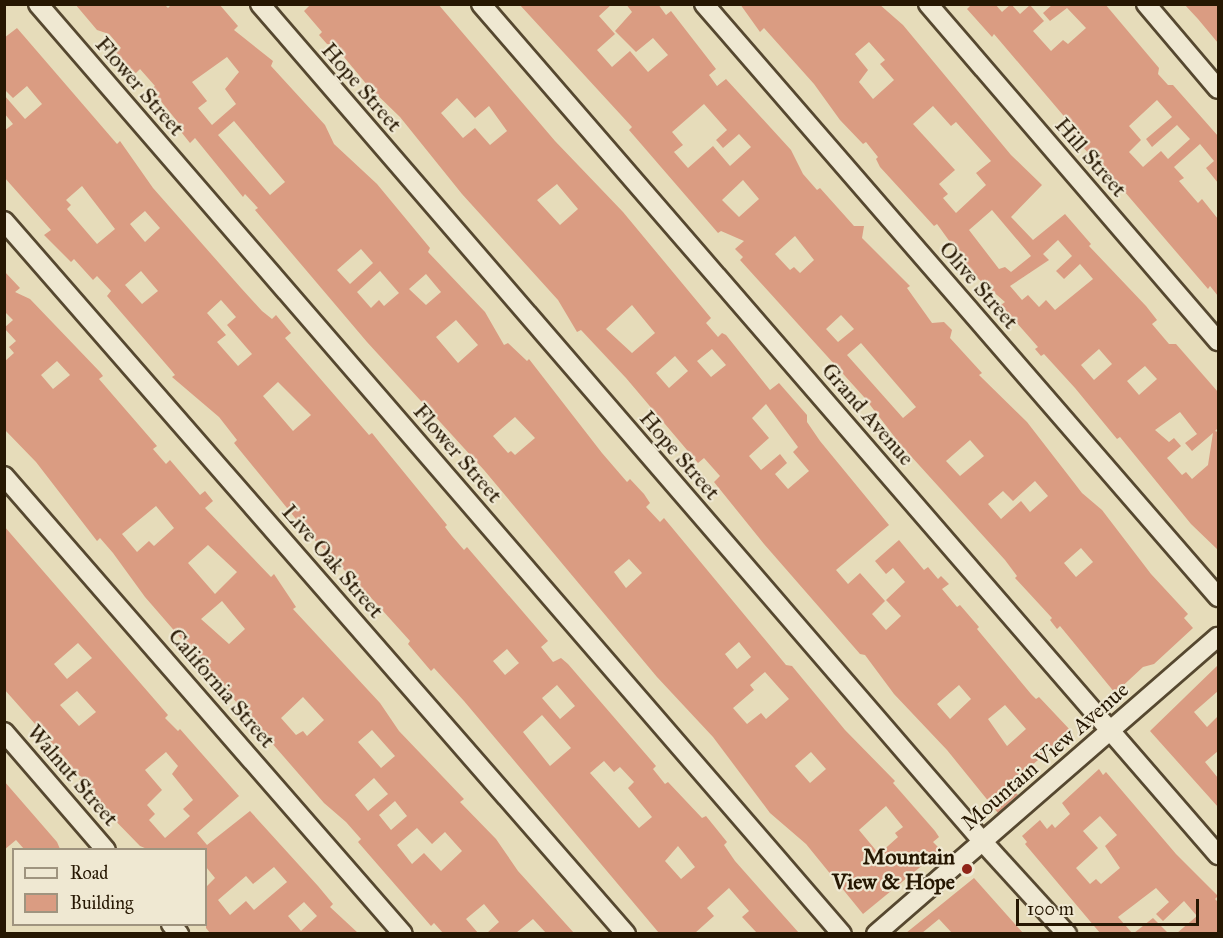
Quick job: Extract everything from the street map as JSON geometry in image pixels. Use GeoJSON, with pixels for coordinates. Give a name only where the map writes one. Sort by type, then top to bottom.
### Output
{"type":"FeatureCollection","features":[{"type":"Feature","properties":{"kind":"street","name":"Flower Street"},"geometry":{"type":"LineString","coordinates":[[38,4],[842,933]]}},
{"type":"Feature","properties":{"kind":"street","name":"Hope Street"},"geometry":{"type":"LineString","coordinates":[[260,4],[983,842],[1067,933]]}},
{"type":"Feature","properties":{"kind":"street","name":"Grand Avenue"},"geometry":{"type":"LineString","coordinates":[[482,4],[1218,855]]}},
{"type":"Feature","properties":{"kind":"street","name":"Olive Street"},"geometry":{"type":"LineString","coordinates":[[704,4],[1218,597]]}},
{"type":"Feature","properties":{"kind":"street","name":"Hill Street"},"geometry":{"type":"LineString","coordinates":[[928,4],[1218,341]]}},
{"type":"Feature","properties":{"kind":"street"},"geometry":{"type":"LineString","coordinates":[[1146,4],[1218,89]]}},
{"type":"Feature","properties":{"kind":"street","name":"Live Oak Street"},"geometry":{"type":"LineString","coordinates":[[4,221],[626,933]]}},
{"type":"Feature","properties":{"kind":"street","name":"California Street"},"geometry":{"type":"LineString","coordinates":[[4,476],[403,933]]}},
{"type":"Feature","properties":{"kind":"street","name":"Mountain View Avenue"},"geometry":{"type":"LineString","coordinates":[[876,933],[1218,637]]}},
{"type":"Feature","properties":{"kind":"street","name":"Walnut Street"},"geometry":{"type":"LineString","coordinates":[[4,732],[105,848]]}},
{"type":"Feature","properties":{"kind":"building"},"geometry":{"type":"Polygon","coordinates":[[[75,4],[164,4],[168,8],[172,4],[219,4],[238,26],[234,30],[273,61],[271,66],[325,125],[334,144],[377,184],[430,248],[428,252],[485,312],[504,345],[508,343],[527,361],[529,359],[602,453],[627,482],[630,479],[644,494],[650,503],[646,507],[660,522],[664,518],[786,665],[792,666],[845,730],[895,781],[893,783],[939,837],[933,842],[941,850],[863,914],[806,844],[770,813],[713,737],[657,677],[484,470],[367,342],[255,210],[258,208],[245,194],[243,197],[195,138],[190,143],[178,128],[181,126],[151,89],[155,86],[140,69],[136,73],[131,70],[116,52],[121,48],[109,34],[97,30],[75,4]],[[227,57],[192,82],[207,101],[198,108],[212,125],[236,104],[225,89],[239,72],[227,57]],[[234,121],[218,135],[270,195],[285,182],[234,121]],[[361,249],[337,270],[350,284],[373,263],[361,249]],[[380,271],[357,292],[371,308],[379,300],[384,306],[399,293],[380,271]],[[426,274],[409,289],[426,305],[441,292],[426,274]],[[456,320],[436,337],[458,363],[478,345],[456,320]],[[515,417],[493,436],[508,453],[511,451],[515,455],[535,438],[515,417]],[[629,559],[614,572],[626,588],[642,573],[629,559]],[[739,642],[725,654],[737,669],[751,657],[739,642]],[[765,672],[750,685],[754,690],[733,708],[747,724],[761,713],[766,719],[789,699],[765,672]],[[811,752],[795,766],[810,783],[826,769],[811,752]],[[886,806],[859,830],[879,854],[898,837],[895,833],[903,827],[886,806]]]}},
{"type":"Feature","properties":{"kind":"building"},"geometry":{"type":"Polygon","coordinates":[[[311,4],[438,4],[555,141],[623,212],[711,318],[706,323],[718,337],[722,333],[726,335],[770,390],[779,383],[807,415],[807,422],[820,441],[889,525],[836,570],[848,584],[860,573],[885,601],[872,614],[886,630],[901,616],[886,600],[905,582],[893,568],[886,574],[875,561],[899,540],[924,570],[928,567],[938,579],[941,576],[949,584],[942,589],[957,607],[960,605],[979,627],[977,629],[1031,694],[1036,699],[1039,697],[1072,732],[1009,784],[1018,795],[998,813],[947,750],[894,694],[865,655],[860,654],[764,544],[714,482],[720,476],[704,458],[698,463],[626,378],[581,330],[577,332],[558,300],[462,194],[400,117],[368,86],[334,45],[327,44],[319,35],[322,32],[304,11],[311,4]],[[457,98],[441,113],[463,138],[475,128],[490,145],[507,131],[489,106],[475,118],[457,98]],[[557,184],[537,200],[560,225],[578,209],[557,184]],[[632,305],[606,329],[632,353],[655,333],[632,305]],[[712,349],[697,361],[711,377],[726,365],[712,349]],[[675,356],[656,373],[669,388],[688,371],[675,356]],[[766,404],[752,418],[769,438],[749,456],[761,470],[780,454],[787,463],[775,474],[788,489],[809,471],[793,452],[798,447],[766,404]],[[959,685],[937,704],[950,719],[971,699],[959,685]],[[1005,705],[988,719],[1007,746],[1026,729],[1005,705]]]}},
{"type":"Feature","properties":{"kind":"building"},"geometry":{"type":"Polygon","coordinates":[[[519,4],[612,4],[599,16],[615,34],[597,50],[612,67],[630,51],[648,72],[668,55],[653,38],[636,52],[615,31],[632,12],[626,4],[658,4],[666,15],[671,11],[716,69],[709,75],[717,86],[726,79],[791,150],[803,174],[817,190],[820,188],[854,226],[864,226],[862,238],[910,286],[907,288],[932,323],[944,322],[952,330],[950,338],[982,373],[979,375],[1027,422],[1082,493],[1102,510],[1151,574],[1188,614],[1184,618],[1193,628],[1154,664],[1143,667],[1115,693],[1060,626],[1057,629],[1050,620],[1052,618],[1015,578],[1017,576],[1005,560],[900,444],[864,397],[740,260],[743,257],[735,249],[744,241],[721,231],[718,233],[629,130],[632,127],[519,4]],[[704,104],[672,132],[683,145],[674,152],[688,168],[713,146],[730,166],[751,147],[739,134],[723,148],[716,140],[727,130],[704,104]],[[743,180],[722,200],[739,217],[759,199],[743,180]],[[795,236],[775,254],[790,270],[794,267],[800,273],[814,260],[795,236]],[[841,315],[826,329],[838,342],[854,329],[841,315]],[[861,343],[847,355],[903,418],[916,407],[861,343]],[[970,440],[946,461],[960,476],[984,456],[970,440]],[[1035,481],[1013,501],[1003,491],[988,504],[1001,519],[1021,501],[1030,512],[1048,496],[1035,481]],[[1081,548],[1064,563],[1076,577],[1093,562],[1081,548]]]}},
{"type":"Feature","properties":{"kind":"building"},"geometry":{"type":"Polygon","coordinates":[[[740,4],[879,4],[903,25],[1011,155],[1042,185],[1011,217],[1033,240],[1065,214],[1091,244],[1089,246],[1146,306],[1157,320],[1152,324],[1169,344],[1176,344],[1218,392],[1218,428],[1215,431],[1218,432],[1218,550],[1191,524],[1120,437],[1117,439],[1044,354],[1041,356],[1035,349],[1038,347],[1001,305],[1005,302],[974,275],[937,224],[934,226],[880,167],[876,159],[878,157],[866,142],[863,144],[840,120],[814,84],[764,28],[760,32],[740,4]],[[869,42],[855,54],[868,70],[859,82],[873,99],[894,80],[880,64],[885,60],[869,42]],[[933,106],[913,124],[955,170],[939,184],[948,194],[943,198],[956,213],[986,185],[976,173],[991,161],[956,122],[951,126],[933,106]],[[992,210],[969,230],[999,269],[1005,267],[1011,272],[1031,256],[992,210]],[[1058,240],[1043,254],[1049,260],[1010,286],[1022,300],[1028,295],[1039,307],[1046,300],[1055,310],[1093,279],[1080,264],[1064,279],[1056,271],[1072,256],[1058,240]],[[1099,349],[1081,365],[1094,380],[1112,364],[1099,349]],[[1145,366],[1127,381],[1139,395],[1157,379],[1145,366]],[[1180,412],[1155,430],[1169,442],[1174,438],[1181,446],[1167,458],[1182,475],[1186,472],[1192,479],[1208,465],[1213,433],[1192,451],[1185,443],[1197,434],[1180,412]]]}},
{"type":"Feature","properties":{"kind":"building"},"geometry":{"type":"Polygon","coordinates":[[[972,4],[995,4],[1002,12],[1011,4],[1020,14],[1030,5],[1044,21],[1033,31],[1051,51],[1063,40],[1068,44],[1086,28],[1067,8],[1050,21],[1043,13],[1053,4],[1105,4],[1159,68],[1158,74],[1168,85],[1173,85],[1218,136],[1218,183],[1206,168],[1214,161],[1200,144],[1174,167],[1184,178],[1179,181],[1198,203],[1202,199],[1218,219],[1218,296],[1210,286],[1208,289],[1112,177],[1069,133],[1074,128],[994,34],[992,37],[967,9],[972,4]],[[1157,100],[1129,126],[1141,140],[1129,152],[1143,167],[1161,151],[1168,159],[1190,139],[1177,125],[1152,147],[1146,139],[1172,117],[1157,100]]]}},
{"type":"Feature","properties":{"kind":"building"},"geometry":{"type":"Polygon","coordinates":[[[1184,4],[1218,4],[1218,43],[1198,19],[1184,4]]]}},
{"type":"Feature","properties":{"kind":"building"},"geometry":{"type":"Polygon","coordinates":[[[17,28],[117,144],[120,141],[153,188],[241,288],[272,319],[276,315],[291,333],[285,338],[369,435],[372,433],[447,525],[445,527],[464,550],[467,547],[548,641],[541,647],[553,662],[561,658],[568,664],[656,766],[653,769],[665,784],[668,782],[702,818],[706,816],[727,842],[724,845],[735,861],[799,933],[757,933],[742,917],[749,911],[729,888],[707,908],[714,916],[695,933],[659,933],[464,701],[434,668],[431,671],[408,644],[410,641],[365,591],[360,595],[352,578],[305,530],[234,443],[237,440],[219,417],[172,377],[175,375],[107,296],[111,291],[97,276],[93,280],[74,259],[71,262],[44,235],[51,230],[4,177],[4,131],[13,124],[4,113],[4,95],[25,119],[42,104],[27,86],[13,98],[4,89],[4,38],[17,28]],[[82,186],[66,200],[71,205],[67,209],[97,244],[115,229],[82,186]],[[145,211],[130,224],[145,242],[160,228],[145,211]],[[141,271],[125,285],[142,304],[158,291],[141,271]],[[221,300],[207,313],[226,335],[217,342],[238,366],[252,354],[227,325],[236,317],[221,300]],[[278,382],[263,396],[293,431],[311,415],[278,382]],[[507,649],[493,661],[505,675],[519,663],[507,649]],[[557,685],[542,698],[560,719],[575,706],[557,685]],[[542,715],[523,732],[550,766],[571,748],[542,715]],[[604,761],[590,773],[639,828],[652,817],[628,788],[634,782],[620,767],[614,772],[604,761]],[[678,846],[665,861],[681,879],[695,867],[678,846]]]}},
{"type":"Feature","properties":{"kind":"building"},"geometry":{"type":"Polygon","coordinates":[[[4,271],[20,288],[15,292],[30,299],[100,372],[103,376],[99,379],[157,446],[153,449],[166,464],[170,460],[200,495],[205,491],[213,501],[205,508],[271,577],[274,574],[296,607],[293,609],[380,703],[399,731],[464,799],[460,802],[496,839],[518,871],[574,933],[546,933],[533,919],[516,933],[487,933],[499,922],[484,904],[466,919],[478,933],[443,933],[434,923],[431,926],[358,842],[361,839],[324,803],[145,597],[100,538],[97,541],[36,462],[4,429],[4,362],[14,353],[9,347],[16,341],[4,328],[13,320],[4,311],[4,271]],[[57,361],[41,375],[53,389],[70,375],[57,361]],[[156,506],[122,534],[137,552],[149,541],[154,546],[174,528],[156,506]],[[208,545],[188,563],[215,594],[237,572],[208,545]],[[222,601],[201,619],[229,644],[245,629],[222,601]],[[303,697],[281,718],[296,735],[303,731],[307,736],[324,720],[303,697]],[[372,730],[358,742],[381,768],[395,756],[372,730]],[[374,778],[355,795],[368,811],[388,794],[374,778]],[[395,801],[379,815],[391,830],[407,816],[395,801]],[[417,828],[397,845],[412,864],[424,853],[441,871],[462,851],[445,832],[432,844],[417,828]]]}},
{"type":"Feature","properties":{"kind":"building"},"geometry":{"type":"Polygon","coordinates":[[[4,526],[168,715],[165,718],[178,731],[180,729],[239,796],[197,833],[207,845],[250,811],[333,904],[330,907],[358,933],[210,933],[206,928],[207,886],[215,878],[207,868],[207,848],[145,848],[140,846],[103,808],[79,779],[82,777],[69,770],[72,768],[4,689],[4,526]],[[78,643],[54,664],[67,679],[92,658],[78,643]],[[77,691],[60,705],[79,726],[96,712],[77,691]],[[166,752],[145,770],[162,790],[147,805],[155,814],[149,820],[165,838],[190,816],[183,809],[193,800],[172,774],[178,766],[166,752]],[[274,867],[253,884],[246,876],[218,900],[230,915],[246,901],[254,910],[287,882],[274,867]],[[304,902],[288,916],[301,931],[317,916],[304,902]]]}},
{"type":"Feature","properties":{"kind":"building"},"geometry":{"type":"Polygon","coordinates":[[[1218,665],[1218,691],[1194,712],[1207,727],[1218,716],[1218,751],[1205,762],[1218,778],[1218,807],[1150,731],[1218,665]]]}},
{"type":"Feature","properties":{"kind":"building"},"geometry":{"type":"Polygon","coordinates":[[[1099,769],[1103,775],[1106,772],[1176,854],[1218,896],[1215,899],[1218,902],[1218,933],[1177,933],[1197,916],[1184,901],[1163,921],[1156,914],[1169,902],[1156,888],[1118,917],[1132,933],[1100,933],[1025,844],[1027,842],[1022,836],[1040,820],[1047,829],[1052,824],[1055,828],[1070,814],[1062,803],[1099,769]],[[1100,816],[1083,831],[1098,848],[1076,868],[1090,884],[1096,879],[1101,884],[1120,868],[1105,846],[1117,835],[1100,816]]]}},
{"type":"Feature","properties":{"kind":"building"},"geometry":{"type":"Polygon","coordinates":[[[4,781],[57,842],[60,848],[23,848],[16,840],[4,850],[4,781]]]}},
{"type":"Feature","properties":{"kind":"building"},"geometry":{"type":"Polygon","coordinates":[[[974,878],[1023,933],[952,933],[939,919],[922,933],[906,933],[974,878]]]}},
{"type":"Feature","properties":{"kind":"building"},"geometry":{"type":"Polygon","coordinates":[[[1153,918],[1168,933],[1134,933],[1153,918]]]}},
{"type":"Feature","properties":{"kind":"place","name":"Mountain View & Hope"},"geometry":{"type":"Point","coordinates":[967,869]}}]}
